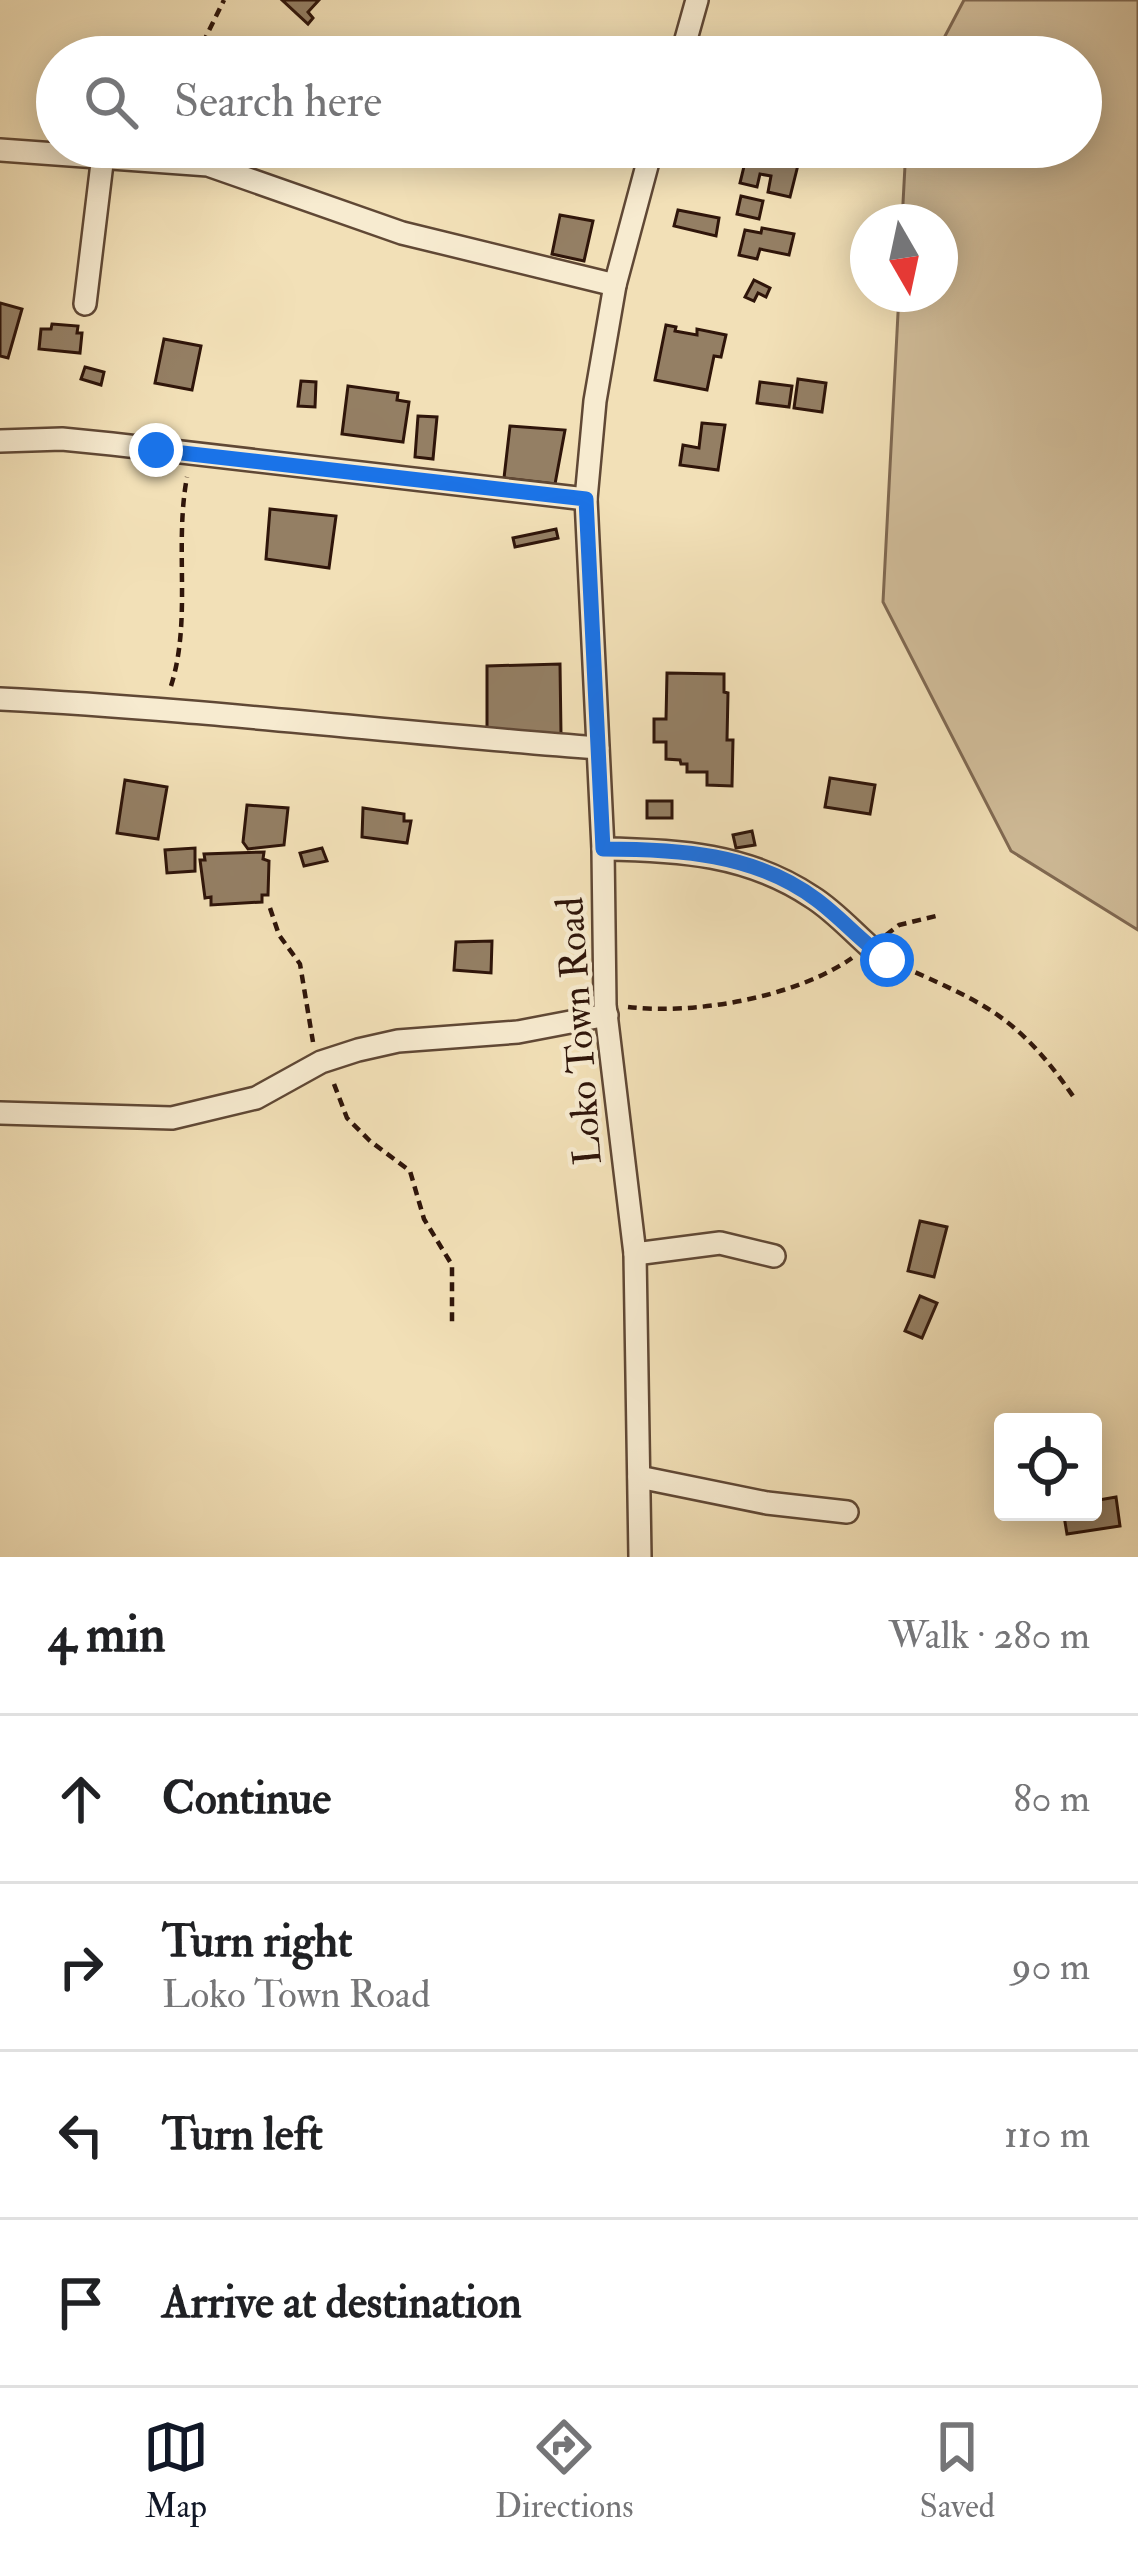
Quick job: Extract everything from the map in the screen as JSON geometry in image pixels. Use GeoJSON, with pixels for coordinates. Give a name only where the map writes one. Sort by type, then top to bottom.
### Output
{"type":"FeatureCollection","features":[{"type":"Feature","properties":{"kind":"street"},"geometry":{"type":"LineString","coordinates":[[687,36],[697,0]]}},
{"type":"Feature","properties":{"kind":"street"},"geometry":{"type":"LineString","coordinates":[[0,150],[36,152]]}},
{"type":"Feature","properties":{"kind":"street"},"geometry":{"type":"LineString","coordinates":[[85,304],[101,168]]}},
{"type":"Feature","properties":{"kind":"street"},"geometry":{"type":"LineString","coordinates":[[217,168],[402,233],[615,285]]}},
{"type":"Feature","properties":{"kind":"street","name":"Loko Town Road"},"geometry":{"type":"LineString","coordinates":[[640,1557],[635,1254],[606,1010],[586,499],[595,401],[615,285],[646,168]]}},
{"type":"Feature","properties":{"kind":"street"},"geometry":{"type":"LineString","coordinates":[[0,441],[62,439],[586,499]]}},
{"type":"Feature","properties":{"kind":"street"},"geometry":{"type":"LineString","coordinates":[[0,699],[160,707],[598,748]]}},
{"type":"Feature","properties":{"kind":"street"},"geometry":{"type":"LineString","coordinates":[[603,849],[681,851],[746,865],[817,899],[869,946]]}},
{"type":"Feature","properties":{"kind":"street"},"geometry":{"type":"LineString","coordinates":[[0,1113],[172,1118],[256,1098],[321,1061],[398,1042],[518,1032],[606,1010]]}},
{"type":"Feature","properties":{"kind":"street"},"geometry":{"type":"LineString","coordinates":[[635,1254],[720,1243],[774,1256]]}},
{"type":"Feature","properties":{"kind":"street"},"geometry":{"type":"LineString","coordinates":[[639,1477],[766,1503],[847,1512]]}},
{"type":"Feature","properties":{"kind":"path"},"geometry":{"type":"LineString","coordinates":[[206,36],[224,0]]}},
{"type":"Feature","properties":{"kind":"path"},"geometry":{"type":"LineString","coordinates":[[160,707],[182,652],[183,500],[191,454]]}},
{"type":"Feature","properties":{"kind":"path"},"geometry":{"type":"LineString","coordinates":[[270,908],[279,935],[300,964],[308,1032],[347,1118],[410,1171],[419,1208],[452,1265],[452,1323]]}},
{"type":"Feature","properties":{"kind":"path"},"geometry":{"type":"LineString","coordinates":[[606,1010],[662,1011],[755,1001],[838,968],[899,925],[940,915]]}},
{"type":"Feature","properties":{"kind":"path"},"geometry":{"type":"LineString","coordinates":[[869,946],[887,960],[998,1012],[1029,1039],[1075,1099]]}},
{"type":"Feature","properties":{"kind":"shaded area"},"geometry":{"type":"Polygon","coordinates":[[[964,0],[1138,0],[1138,930],[1011,851],[883,602],[898,312],[958,312],[958,204],[903,204],[905,168],[1102,168],[1102,36],[945,36],[964,0]]]}},
{"type":"Feature","properties":{"kind":"building"},"geometry":{"type":"Polygon","coordinates":[[[282,0],[319,0],[308,12],[313,18],[308,24],[282,0]]]}},
{"type":"Feature","properties":{"kind":"building"},"geometry":{"type":"Polygon","coordinates":[[[744,168],[797,168],[790,197],[768,192],[771,176],[760,174],[757,187],[740,183],[744,168]]]}},
{"type":"Feature","properties":{"kind":"building"},"geometry":{"type":"Polygon","coordinates":[[[741,196],[763,201],[759,219],[737,214],[741,196]]]}},
{"type":"Feature","properties":{"kind":"building"},"geometry":{"type":"Polygon","coordinates":[[[678,210],[719,218],[716,236],[674,226],[678,210]]]}},
{"type":"Feature","properties":{"kind":"building"},"geometry":{"type":"Polygon","coordinates":[[[560,215],[593,221],[584,261],[552,254],[560,215]]]}},
{"type":"Feature","properties":{"kind":"building"},"geometry":{"type":"Polygon","coordinates":[[[762,228],[794,234],[789,255],[760,249],[757,259],[739,255],[745,230],[761,233],[762,228]]]}},
{"type":"Feature","properties":{"kind":"building"},"geometry":{"type":"Polygon","coordinates":[[[754,280],[770,288],[766,297],[758,293],[754,301],[745,297],[754,280]]]}},
{"type":"Feature","properties":{"kind":"building"},"geometry":{"type":"Polygon","coordinates":[[[0,303],[22,309],[8,358],[0,356],[0,303]]]}},
{"type":"Feature","properties":{"kind":"building"},"geometry":{"type":"Polygon","coordinates":[[[52,324],[78,326],[80,353],[39,349],[41,329],[51,329],[52,324]]]}},
{"type":"Feature","properties":{"kind":"building"},"geometry":{"type":"Polygon","coordinates":[[[666,325],[697,335],[697,329],[726,335],[721,357],[714,356],[707,390],[655,380],[666,325]]]}},
{"type":"Feature","properties":{"kind":"building"},"geometry":{"type":"Polygon","coordinates":[[[164,339],[201,346],[192,390],[155,383],[164,339]]]}},
{"type":"Feature","properties":{"kind":"building"},"geometry":{"type":"Polygon","coordinates":[[[85,367],[104,372],[101,385],[81,379],[85,367]]]}},
{"type":"Feature","properties":{"kind":"building"},"geometry":{"type":"Polygon","coordinates":[[[798,379],[826,383],[822,412],[794,408],[798,379]]]}},
{"type":"Feature","properties":{"kind":"building"},"geometry":{"type":"Polygon","coordinates":[[[301,381],[316,382],[315,407],[298,406],[301,381]]]}},
{"type":"Feature","properties":{"kind":"building"},"geometry":{"type":"Polygon","coordinates":[[[760,382],[792,386],[789,407],[757,403],[760,382]]]}},
{"type":"Feature","properties":{"kind":"building"},"geometry":{"type":"Polygon","coordinates":[[[348,386],[398,393],[397,400],[409,402],[403,442],[342,434],[348,386]]]}},
{"type":"Feature","properties":{"kind":"building"},"geometry":{"type":"Polygon","coordinates":[[[418,416],[437,417],[433,459],[415,457],[418,416]]]}},
{"type":"Feature","properties":{"kind":"building"},"geometry":{"type":"Polygon","coordinates":[[[702,423],[725,425],[718,470],[680,465],[683,445],[699,448],[702,423]]]}},
{"type":"Feature","properties":{"kind":"building"},"geometry":{"type":"Polygon","coordinates":[[[510,426],[565,430],[555,484],[504,478],[510,426]]]}},
{"type":"Feature","properties":{"kind":"building"},"geometry":{"type":"Polygon","coordinates":[[[270,509],[336,516],[329,568],[266,559],[270,509]]]}},
{"type":"Feature","properties":{"kind":"building"},"geometry":{"type":"Polygon","coordinates":[[[556,529],[558,538],[515,547],[513,538],[556,529]]]}},
{"type":"Feature","properties":{"kind":"building"},"geometry":{"type":"Polygon","coordinates":[[[560,664],[561,734],[487,735],[487,666],[560,664]]]}},
{"type":"Feature","properties":{"kind":"building"},"geometry":{"type":"Polygon","coordinates":[[[667,673],[724,674],[727,740],[733,740],[732,786],[707,785],[707,772],[687,772],[687,764],[666,759],[666,742],[654,742],[654,719],[666,719],[667,673]]]}},
{"type":"Feature","properties":{"kind":"building"},"geometry":{"type":"Polygon","coordinates":[[[830,778],[875,785],[870,814],[825,807],[830,778]]]}},
{"type":"Feature","properties":{"kind":"building"},"geometry":{"type":"Polygon","coordinates":[[[125,780],[167,787],[158,839],[117,833],[125,780]]]}},
{"type":"Feature","properties":{"kind":"building"},"geometry":{"type":"Polygon","coordinates":[[[647,801],[672,801],[672,818],[647,818],[647,801]]]}},
{"type":"Feature","properties":{"kind":"building"},"geometry":{"type":"Polygon","coordinates":[[[247,805],[288,808],[284,845],[248,849],[243,842],[247,805]]]}},
{"type":"Feature","properties":{"kind":"building"},"geometry":{"type":"Polygon","coordinates":[[[363,808],[404,814],[404,821],[411,821],[407,843],[362,837],[363,808]]]}},
{"type":"Feature","properties":{"kind":"building"},"geometry":{"type":"Polygon","coordinates":[[[752,831],[755,845],[736,848],[733,835],[752,831]]]}},
{"type":"Feature","properties":{"kind":"building"},"geometry":{"type":"Polygon","coordinates":[[[195,848],[195,871],[167,873],[165,850],[195,848]]]}},
{"type":"Feature","properties":{"kind":"building"},"geometry":{"type":"Polygon","coordinates":[[[322,848],[327,861],[304,866],[300,853],[322,848]]]}},
{"type":"Feature","properties":{"kind":"building"},"geometry":{"type":"Polygon","coordinates":[[[264,852],[263,859],[269,861],[268,895],[262,895],[262,902],[211,905],[211,897],[205,898],[200,860],[205,860],[204,854],[264,852]]]}},
{"type":"Feature","properties":{"kind":"building"},"geometry":{"type":"Polygon","coordinates":[[[492,941],[491,973],[454,970],[456,942],[492,941]]]}},
{"type":"Feature","properties":{"kind":"building"},"geometry":{"type":"Polygon","coordinates":[[[920,1221],[947,1227],[934,1277],[908,1271],[920,1221]]]}},
{"type":"Feature","properties":{"kind":"building"},"geometry":{"type":"Polygon","coordinates":[[[920,1296],[937,1303],[922,1338],[905,1331],[920,1296]]]}},
{"type":"Feature","properties":{"kind":"building"},"geometry":{"type":"Polygon","coordinates":[[[1116,1497],[1120,1526],[1067,1534],[1065,1521],[1102,1521],[1102,1499],[1116,1497]]]}},
{"type":"Feature","properties":{"kind":"route"},"geometry":{"type":"LineString","coordinates":[[156,450],[586,499],[603,849],[681,851],[746,865],[817,899],[887,960]]}}]}
